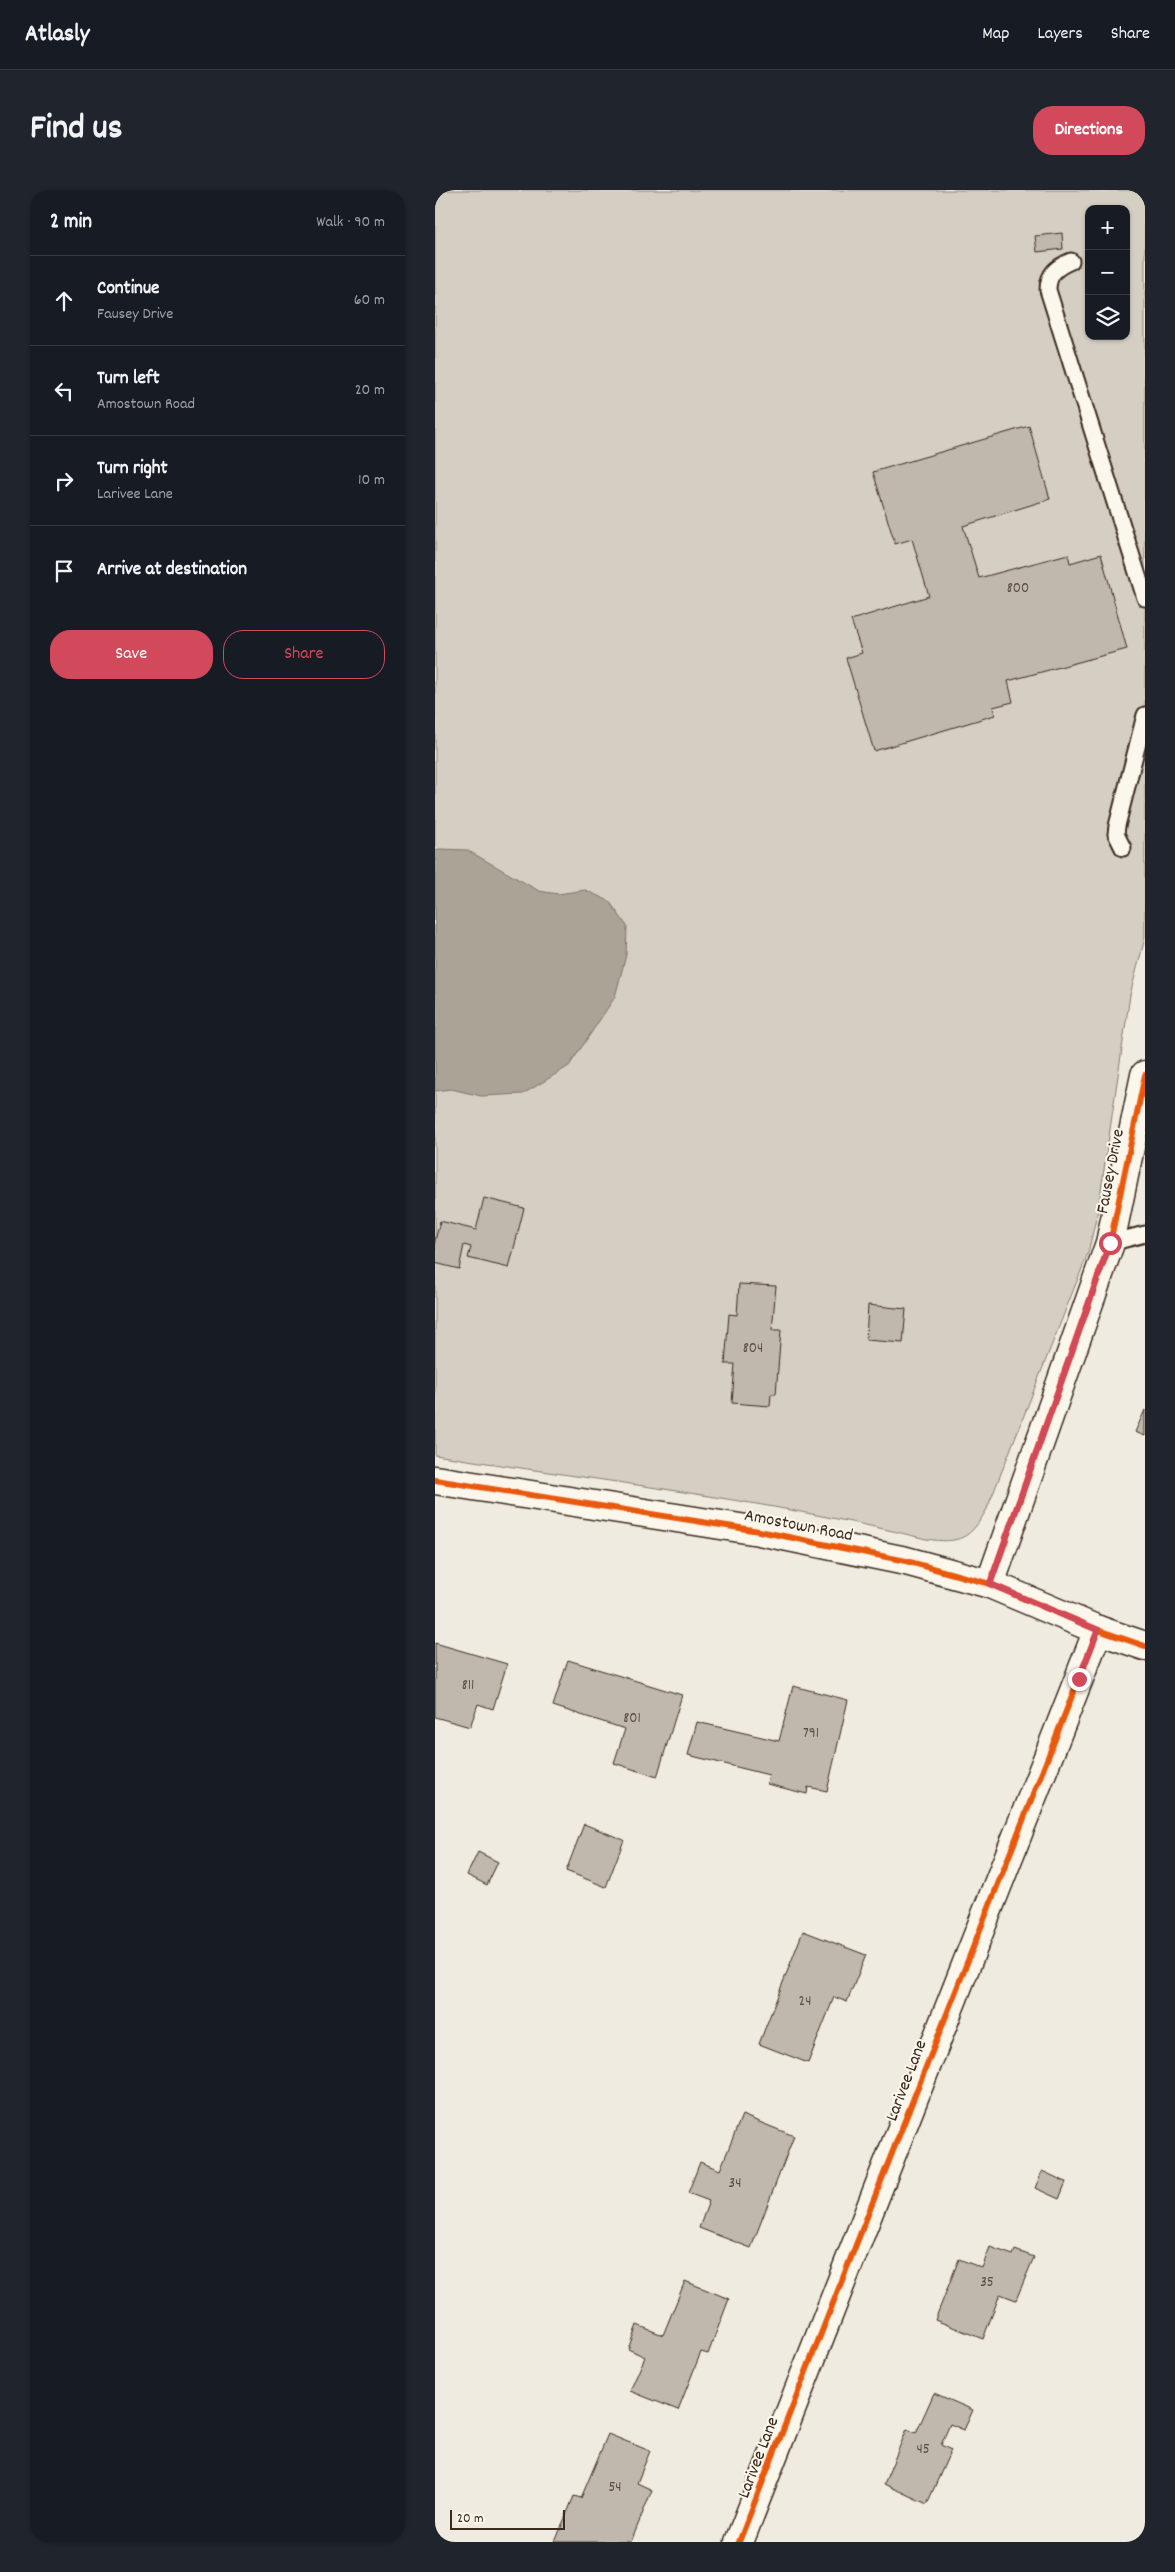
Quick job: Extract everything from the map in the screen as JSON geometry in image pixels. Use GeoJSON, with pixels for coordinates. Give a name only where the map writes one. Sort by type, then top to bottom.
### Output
{"type":"FeatureCollection","features":[{"type":"Feature","properties":{"kind":"street","name":"Fausey Drive"},"geometry":{"type":"LineString","coordinates":[[990,1584],[1110,1243],[1138,1138],[1145,1075]]}},
{"type":"Feature","properties":{"kind":"street","name":"Amostown Road"},"geometry":{"type":"LineString","coordinates":[[435,1480],[658,1514],[825,1543],[907,1561],[990,1584],[1098,1630],[1145,1646]]}},
{"type":"Feature","properties":{"kind":"street","name":"Larivee Lane"},"geometry":{"type":"LineString","coordinates":[[739,2542],[1098,1630]]}},
{"type":"Feature","properties":{"kind":"lane"},"geometry":{"type":"LineString","coordinates":[[1071,261],[1053,271],[1048,280],[1048,290],[1145,598]]}},
{"type":"Feature","properties":{"kind":"lane"},"geometry":{"type":"LineString","coordinates":[[1123,848],[1116,834],[1117,826],[1145,715]]}},
{"type":"Feature","properties":{"kind":"lane"},"geometry":{"type":"LineString","coordinates":[[1110,1243],[1145,1234]]}},
{"type":"Feature","properties":{"kind":"shaded area"},"geometry":{"type":"Polygon","coordinates":[[[435,190],[1145,190],[1145,938],[1130,995],[1098,1210],[1088,1253],[987,1509],[975,1527],[963,1537],[947,1541],[926,1539],[804,1513],[682,1492],[435,1455],[435,190]]]}},
{"type":"Feature","properties":{"kind":"shaded area"},"geometry":{"type":"Polygon","coordinates":[[[439,849],[467,850],[539,891],[558,894],[585,890],[609,901],[627,926],[626,955],[615,997],[569,1066],[523,1094],[481,1096],[451,1089],[435,1091],[435,851],[439,849]]]}},
{"type":"Feature","properties":{"kind":"building"},"geometry":{"type":"Polygon","coordinates":[[[1062,233],[1063,249],[1037,252],[1035,236],[1062,233]]]}},
{"type":"Feature","properties":{"kind":"building"},"geometry":{"type":"Polygon","coordinates":[[[1029,426],[1050,499],[963,526],[979,578],[1068,554],[1070,563],[1101,554],[1127,649],[1008,681],[1013,702],[993,707],[995,715],[874,751],[846,658],[862,653],[851,620],[929,596],[912,539],[895,544],[873,472],[1029,426]]]}},
{"type":"Feature","properties":{"kind":"building"},"geometry":{"type":"Polygon","coordinates":[[[484,1198],[524,1208],[509,1268],[468,1258],[471,1247],[464,1245],[459,1269],[435,1263],[435,1241],[440,1221],[476,1230],[484,1198]]]}},
{"type":"Feature","properties":{"kind":"building"},"geometry":{"type":"Polygon","coordinates":[[[739,1284],[776,1286],[772,1330],[781,1330],[776,1394],[771,1394],[770,1406],[732,1403],[735,1364],[725,1364],[729,1314],[737,1315],[739,1284]]]}},
{"type":"Feature","properties":{"kind":"building"},"geometry":{"type":"Polygon","coordinates":[[[868,1305],[906,1309],[903,1343],[866,1340],[868,1305]]]}},
{"type":"Feature","properties":{"kind":"building"},"geometry":{"type":"Polygon","coordinates":[[[1145,1410],[1145,1436],[1135,1432],[1145,1410]]]}},
{"type":"Feature","properties":{"kind":"building"},"geometry":{"type":"Polygon","coordinates":[[[435,1643],[507,1664],[493,1709],[478,1704],[470,1727],[435,1717],[435,1643]]]}},
{"type":"Feature","properties":{"kind":"building"},"geometry":{"type":"Polygon","coordinates":[[[568,1660],[682,1695],[657,1777],[614,1763],[625,1729],[553,1706],[568,1660]]]}},
{"type":"Feature","properties":{"kind":"building"},"geometry":{"type":"Polygon","coordinates":[[[793,1686],[848,1700],[827,1791],[808,1787],[807,1794],[767,1784],[769,1775],[688,1755],[697,1722],[779,1741],[793,1686]]]}},
{"type":"Feature","properties":{"kind":"building"},"geometry":{"type":"Polygon","coordinates":[[[584,1824],[624,1840],[606,1887],[566,1871],[584,1824]]]}},
{"type":"Feature","properties":{"kind":"building"},"geometry":{"type":"Polygon","coordinates":[[[478,1852],[498,1862],[487,1885],[467,1875],[478,1852]]]}},
{"type":"Feature","properties":{"kind":"building"},"geometry":{"type":"Polygon","coordinates":[[[803,1931],[866,1955],[847,2002],[834,1997],[808,2063],[759,2044],[803,1931]]]}},
{"type":"Feature","properties":{"kind":"building"},"geometry":{"type":"Polygon","coordinates":[[[742,2115],[794,2136],[751,2248],[699,2228],[709,2201],[688,2193],[700,2162],[720,2170],[742,2115]]]}},
{"type":"Feature","properties":{"kind":"building"},"geometry":{"type":"Polygon","coordinates":[[[1042,2171],[1066,2182],[1059,2199],[1035,2188],[1042,2171]]]}},
{"type":"Feature","properties":{"kind":"building"},"geometry":{"type":"Polygon","coordinates":[[[990,2247],[1013,2255],[1015,2250],[1034,2257],[1016,2300],[1000,2294],[983,2339],[935,2320],[959,2259],[982,2268],[990,2247]]]}},
{"type":"Feature","properties":{"kind":"building"},"geometry":{"type":"Polygon","coordinates":[[[685,2281],[729,2299],[708,2354],[701,2352],[678,2410],[630,2391],[645,2357],[628,2349],[637,2325],[663,2335],[685,2281]]]}},
{"type":"Feature","properties":{"kind":"building"},"geometry":{"type":"Polygon","coordinates":[[[934,2393],[973,2410],[964,2430],[950,2424],[941,2445],[951,2450],[927,2504],[884,2484],[907,2429],[916,2433],[934,2393]]]}},
{"type":"Feature","properties":{"kind":"building"},"geometry":{"type":"Polygon","coordinates":[[[608,2434],[650,2451],[637,2483],[652,2490],[631,2542],[555,2542],[574,2496],[581,2498],[608,2434]]]}},
{"type":"Feature","properties":{"kind":"cycle path"},"geometry":{"type":"LineString","coordinates":[[990,1584],[1110,1243],[1145,1075]]}},
{"type":"Feature","properties":{"kind":"cycle path"},"geometry":{"type":"LineString","coordinates":[[435,1480],[759,1531],[906,1561],[990,1584],[1098,1630],[1145,1646]]}},
{"type":"Feature","properties":{"kind":"cycle path"},"geometry":{"type":"LineString","coordinates":[[739,2542],[1098,1630]]}},
{"type":"Feature","properties":{"kind":"route"},"geometry":{"type":"LineString","coordinates":[[1079,1679],[1098,1630],[990,1584],[1110,1243]]}}]}
